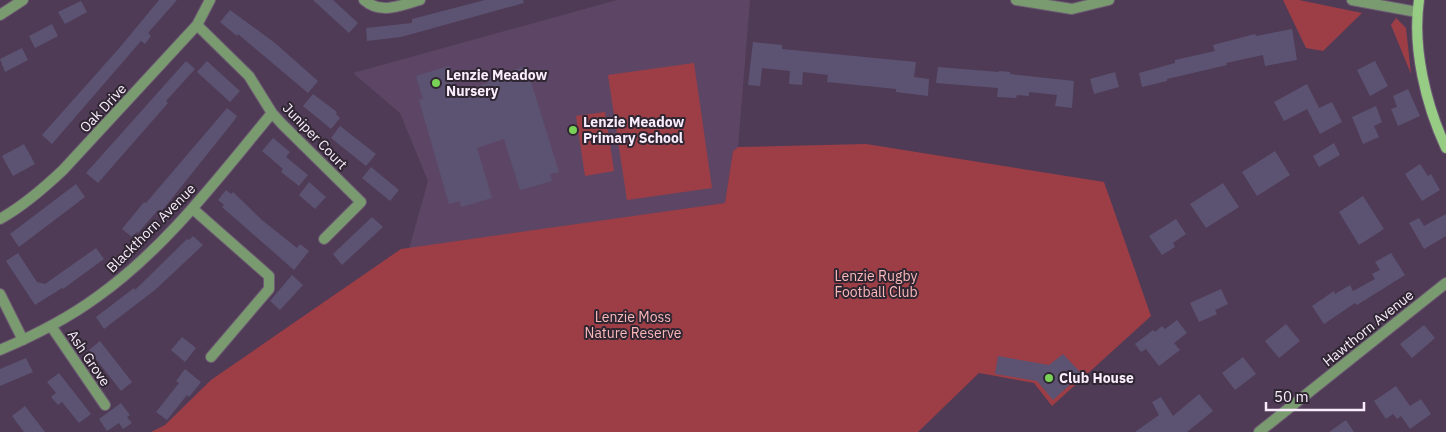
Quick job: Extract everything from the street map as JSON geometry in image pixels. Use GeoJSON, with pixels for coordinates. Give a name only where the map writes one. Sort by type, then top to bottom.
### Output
{"type":"FeatureCollection","features":[{"type":"Feature","properties":{"kind":"main road"},"geometry":{"type":"LineString","coordinates":[[1419,0],[1417,12],[1419,49],[1426,96],[1446,148]]}},
{"type":"Feature","properties":{"kind":"street"},"geometry":{"type":"LineString","coordinates":[[0,15],[23,0]]}},
{"type":"Feature","properties":{"kind":"street","name":"Oak Drive"},"geometry":{"type":"LineString","coordinates":[[0,219],[47,185],[63,170],[197,25],[210,0]]}},
{"type":"Feature","properties":{"kind":"street"},"geometry":{"type":"LineString","coordinates":[[364,0],[380,9],[392,8],[420,0]]}},
{"type":"Feature","properties":{"kind":"street"},"geometry":{"type":"LineString","coordinates":[[1016,0],[1072,9],[1109,0]]}},
{"type":"Feature","properties":{"kind":"street"},"geometry":{"type":"LineString","coordinates":[[1352,0],[1417,12]]}},
{"type":"Feature","properties":{"kind":"street","name":"Juniper Court"},"geometry":{"type":"LineString","coordinates":[[197,25],[249,76],[272,113],[361,202],[324,240]]}},
{"type":"Feature","properties":{"kind":"street","name":"Blackthorn Avenue"},"geometry":{"type":"LineString","coordinates":[[0,350],[51,326],[97,298],[133,269],[193,209],[272,113]]}},
{"type":"Feature","properties":{"kind":"street"},"geometry":{"type":"LineString","coordinates":[[193,209],[269,276],[269,288],[211,357]]}},
{"type":"Feature","properties":{"kind":"street","name":"Hawthorn Avenue"},"geometry":{"type":"LineString","coordinates":[[1259,432],[1446,283]]}},
{"type":"Feature","properties":{"kind":"street"},"geometry":{"type":"LineString","coordinates":[[0,294],[22,340]]}},
{"type":"Feature","properties":{"kind":"street","name":"Ash Grove"},"geometry":{"type":"LineString","coordinates":[[51,326],[105,405]]}},
{"type":"Feature","properties":{"kind":"shaded area","name":"Lenzie Meadow Primary School"},"geometry":{"type":"Polygon","coordinates":[[[617,0],[750,0],[738,147],[733,151],[725,203],[409,249],[428,181],[400,113],[353,73],[617,0]]]}},
{"type":"Feature","properties":{"kind":"green space"},"geometry":{"type":"Polygon","coordinates":[[[1283,0],[1299,0],[1362,13],[1323,51],[1306,48],[1283,0]]]}},
{"type":"Feature","properties":{"kind":"green space"},"geometry":{"type":"Polygon","coordinates":[[[1396,18],[1406,28],[1411,74],[1391,25],[1396,18]]]}},
{"type":"Feature","properties":{"kind":"green space"},"geometry":{"type":"Polygon","coordinates":[[[694,63],[712,188],[627,200],[608,75],[694,63]]]}},
{"type":"Feature","properties":{"kind":"green space"},"geometry":{"type":"Polygon","coordinates":[[[605,112],[614,171],[585,176],[576,116],[605,112]]]}},
{"type":"Feature","properties":{"kind":"green space"},"geometry":{"type":"Polygon","coordinates":[[[866,144],[1104,182],[1151,316],[1052,406],[1034,383],[979,373],[918,432],[151,432],[165,425],[211,380],[401,249],[725,203],[733,151],[738,147],[866,144]]]}},
{"type":"Feature","properties":{"kind":"building"},"geometry":{"type":"Polygon","coordinates":[[[159,0],[177,0],[148,33],[151,36],[145,44],[141,41],[52,144],[42,135],[159,0]]]}},
{"type":"Feature","properties":{"kind":"building"},"geometry":{"type":"Polygon","coordinates":[[[313,0],[333,0],[358,23],[349,33],[313,0]]]}},
{"type":"Feature","properties":{"kind":"building"},"geometry":{"type":"Polygon","coordinates":[[[485,0],[523,0],[524,3],[401,37],[367,41],[366,28],[412,23],[412,19],[485,0]]]}},
{"type":"Feature","properties":{"kind":"building"},"geometry":{"type":"Polygon","coordinates":[[[81,1],[87,12],[65,24],[58,12],[81,1]]]}},
{"type":"Feature","properties":{"kind":"building"},"geometry":{"type":"Polygon","coordinates":[[[230,10],[275,43],[318,81],[308,93],[238,34],[237,36],[220,22],[230,10]]]}},
{"type":"Feature","properties":{"kind":"building"},"geometry":{"type":"Polygon","coordinates":[[[52,24],[58,36],[35,48],[29,36],[52,24]]]}},
{"type":"Feature","properties":{"kind":"building"},"geometry":{"type":"Polygon","coordinates":[[[1292,29],[1297,60],[1265,66],[1263,55],[1226,63],[1227,65],[1142,87],[1139,73],[1175,63],[1175,60],[1215,51],[1213,45],[1255,34],[1256,36],[1292,29]]]}},
{"type":"Feature","properties":{"kind":"building"},"geometry":{"type":"Polygon","coordinates":[[[753,42],[782,45],[782,49],[916,62],[914,77],[929,79],[928,96],[896,92],[896,89],[827,82],[828,75],[803,72],[802,85],[789,84],[790,71],[762,68],[760,86],[748,85],[753,42]]]}},
{"type":"Feature","properties":{"kind":"building"},"geometry":{"type":"Polygon","coordinates":[[[22,48],[28,60],[5,72],[0,59],[22,48]]]}},
{"type":"Feature","properties":{"kind":"building"},"geometry":{"type":"Polygon","coordinates":[[[186,61],[195,69],[98,183],[86,173],[186,61]]]}},
{"type":"Feature","properties":{"kind":"building"},"geometry":{"type":"Polygon","coordinates":[[[207,61],[240,91],[230,102],[197,72],[207,61]]]}},
{"type":"Feature","properties":{"kind":"building"},"geometry":{"type":"Polygon","coordinates":[[[1375,61],[1388,86],[1370,96],[1357,70],[1375,61]]]}},
{"type":"Feature","properties":{"kind":"building","name":"Lenzie Meadow Primary School"},"geometry":{"type":"Polygon","coordinates":[[[449,66],[456,89],[459,92],[488,83],[486,79],[526,66],[559,172],[550,174],[552,181],[520,190],[504,139],[477,148],[492,198],[461,207],[460,201],[449,204],[419,100],[423,99],[416,76],[449,66]]]}},
{"type":"Feature","properties":{"kind":"building"},"geometry":{"type":"Polygon","coordinates":[[[938,67],[1010,72],[1010,74],[1074,81],[1072,108],[1055,106],[1057,95],[1029,92],[1029,96],[1017,95],[1016,98],[997,97],[998,88],[936,83],[938,67]]]}},
{"type":"Feature","properties":{"kind":"building"},"geometry":{"type":"Polygon","coordinates":[[[1115,72],[1119,87],[1094,94],[1090,79],[1115,72]]]}},
{"type":"Feature","properties":{"kind":"building"},"geometry":{"type":"Polygon","coordinates":[[[1307,84],[1319,108],[1332,102],[1342,122],[1320,134],[1307,109],[1284,121],[1274,102],[1307,84]]]}},
{"type":"Feature","properties":{"kind":"building"},"geometry":{"type":"Polygon","coordinates":[[[1408,89],[1420,116],[1398,126],[1391,109],[1397,107],[1393,96],[1408,89]]]}},
{"type":"Feature","properties":{"kind":"building"},"geometry":{"type":"Polygon","coordinates":[[[313,94],[337,112],[336,114],[340,118],[331,129],[303,106],[313,94]]]}},
{"type":"Feature","properties":{"kind":"building"},"geometry":{"type":"Polygon","coordinates":[[[1376,106],[1382,122],[1374,126],[1379,137],[1363,144],[1352,117],[1376,106]]]}},
{"type":"Feature","properties":{"kind":"building"},"geometry":{"type":"Polygon","coordinates":[[[227,108],[237,116],[161,212],[158,210],[138,233],[132,237],[122,229],[144,202],[146,203],[227,108]]]}},
{"type":"Feature","properties":{"kind":"building"},"geometry":{"type":"Polygon","coordinates":[[[340,126],[376,154],[366,166],[331,138],[340,126]]]}},
{"type":"Feature","properties":{"kind":"building"},"geometry":{"type":"Polygon","coordinates":[[[273,138],[290,152],[286,157],[308,175],[299,186],[281,172],[283,169],[262,151],[273,138]]]}},
{"type":"Feature","properties":{"kind":"building"},"geometry":{"type":"Polygon","coordinates":[[[1334,143],[1340,155],[1319,167],[1313,156],[1334,143]]]}},
{"type":"Feature","properties":{"kind":"building"},"geometry":{"type":"Polygon","coordinates":[[[24,144],[35,164],[13,176],[2,156],[24,144]]]}},
{"type":"Feature","properties":{"kind":"building"},"geometry":{"type":"Polygon","coordinates":[[[1275,151],[1290,175],[1257,196],[1242,172],[1275,151]]]}},
{"type":"Feature","properties":{"kind":"building"},"geometry":{"type":"Polygon","coordinates":[[[1420,164],[1428,176],[1431,174],[1440,190],[1422,201],[1405,174],[1420,164]]]}},
{"type":"Feature","properties":{"kind":"building"},"geometry":{"type":"Polygon","coordinates":[[[371,167],[399,190],[390,201],[362,178],[371,167]]]}},
{"type":"Feature","properties":{"kind":"building"},"geometry":{"type":"Polygon","coordinates":[[[309,182],[326,197],[315,209],[299,195],[309,182]]]}},
{"type":"Feature","properties":{"kind":"building"},"geometry":{"type":"Polygon","coordinates":[[[1223,183],[1239,207],[1206,228],[1190,204],[1223,183]]]}},
{"type":"Feature","properties":{"kind":"building"},"geometry":{"type":"Polygon","coordinates":[[[76,184],[85,197],[19,247],[10,234],[76,184]]]}},
{"type":"Feature","properties":{"kind":"building"},"geometry":{"type":"Polygon","coordinates":[[[226,190],[231,194],[233,192],[262,220],[297,248],[300,244],[309,251],[294,270],[222,207],[224,205],[218,200],[226,190]]]}},
{"type":"Feature","properties":{"kind":"building"},"geometry":{"type":"Polygon","coordinates":[[[1363,196],[1384,229],[1359,245],[1339,212],[1363,196]]]}},
{"type":"Feature","properties":{"kind":"building"},"geometry":{"type":"Polygon","coordinates":[[[1446,214],[1446,236],[1424,249],[1409,223],[1419,218],[1424,226],[1446,214]]]}},
{"type":"Feature","properties":{"kind":"building"},"geometry":{"type":"Polygon","coordinates":[[[372,217],[383,227],[342,265],[333,254],[372,217]]]}},
{"type":"Feature","properties":{"kind":"building"},"geometry":{"type":"Polygon","coordinates":[[[1176,219],[1186,234],[1173,243],[1175,247],[1162,255],[1149,236],[1176,219]]]}},
{"type":"Feature","properties":{"kind":"building"},"geometry":{"type":"Polygon","coordinates":[[[193,236],[203,245],[155,290],[104,329],[96,317],[134,288],[135,290],[187,239],[189,240],[193,236]]]}},
{"type":"Feature","properties":{"kind":"building"},"geometry":{"type":"Polygon","coordinates":[[[96,248],[104,259],[63,289],[35,305],[6,261],[18,253],[37,282],[45,284],[96,248]]]}},
{"type":"Feature","properties":{"kind":"building"},"geometry":{"type":"Polygon","coordinates":[[[1391,253],[1405,275],[1357,305],[1355,303],[1324,324],[1312,306],[1334,291],[1335,294],[1350,285],[1353,291],[1375,279],[1372,274],[1380,270],[1375,262],[1391,253]]]}},
{"type":"Feature","properties":{"kind":"building"},"geometry":{"type":"Polygon","coordinates":[[[292,275],[303,285],[280,310],[270,301],[292,275]]]}},
{"type":"Feature","properties":{"kind":"building"},"geometry":{"type":"Polygon","coordinates":[[[1221,289],[1228,304],[1215,310],[1217,314],[1199,322],[1190,303],[1221,289]]]}},
{"type":"Feature","properties":{"kind":"building"},"geometry":{"type":"Polygon","coordinates":[[[1177,320],[1187,333],[1174,343],[1180,350],[1159,366],[1146,349],[1141,352],[1135,344],[1153,330],[1155,332],[1162,326],[1165,329],[1177,320]]]}},
{"type":"Feature","properties":{"kind":"building"},"geometry":{"type":"Polygon","coordinates":[[[1286,324],[1300,341],[1279,358],[1265,341],[1286,324]]]}},
{"type":"Feature","properties":{"kind":"building"},"geometry":{"type":"Polygon","coordinates":[[[1424,325],[1435,338],[1412,358],[1400,344],[1424,325]]]}},
{"type":"Feature","properties":{"kind":"building"},"geometry":{"type":"Polygon","coordinates":[[[182,337],[196,348],[185,362],[171,350],[182,337]]]}},
{"type":"Feature","properties":{"kind":"building"},"geometry":{"type":"Polygon","coordinates":[[[100,341],[132,382],[121,391],[89,350],[100,341]]]}},
{"type":"Feature","properties":{"kind":"building","name":"Club House"},"geometry":{"type":"Polygon","coordinates":[[[1063,354],[1082,374],[1053,400],[1037,381],[995,374],[998,356],[1049,365],[1063,354]]]}},
{"type":"Feature","properties":{"kind":"building"},"geometry":{"type":"Polygon","coordinates":[[[1243,357],[1256,374],[1235,390],[1222,373],[1243,357]]]}},
{"type":"Feature","properties":{"kind":"building"},"geometry":{"type":"Polygon","coordinates":[[[26,358],[33,372],[0,386],[0,369],[26,358]]]}},
{"type":"Feature","properties":{"kind":"building"},"geometry":{"type":"Polygon","coordinates":[[[185,369],[201,382],[189,397],[187,395],[167,420],[156,412],[179,383],[176,381],[185,369]]]}},
{"type":"Feature","properties":{"kind":"building"},"geometry":{"type":"Polygon","coordinates":[[[59,373],[91,414],[79,423],[62,402],[58,405],[51,397],[56,393],[47,382],[59,373]]]}},
{"type":"Feature","properties":{"kind":"building"},"geometry":{"type":"Polygon","coordinates":[[[1396,386],[1410,406],[1421,399],[1431,414],[1410,429],[1401,416],[1397,419],[1393,414],[1386,419],[1374,401],[1396,386]]]}},
{"type":"Feature","properties":{"kind":"building"},"geometry":{"type":"Polygon","coordinates":[[[1199,394],[1213,411],[1187,432],[1135,432],[1159,415],[1152,402],[1161,397],[1173,416],[1199,394]]]}},
{"type":"Feature","properties":{"kind":"building"},"geometry":{"type":"Polygon","coordinates":[[[121,403],[130,415],[127,417],[132,423],[123,429],[119,423],[107,431],[99,419],[121,403]]]}},
{"type":"Feature","properties":{"kind":"building"},"geometry":{"type":"Polygon","coordinates":[[[25,406],[45,432],[24,432],[12,416],[25,406]]]}},
{"type":"Feature","properties":{"kind":"building"},"geometry":{"type":"Polygon","coordinates":[[[1346,420],[1354,432],[1329,432],[1346,420]]]}},
{"type":"Feature","properties":{"kind":"place","name":"Lenzie Meadow Nursery"},"geometry":{"type":"Point","coordinates":[436,83]}},
{"type":"Feature","properties":{"kind":"place","name":"Lenzie Meadow Primary School"},"geometry":{"type":"Point","coordinates":[573,130]}},
{"type":"Feature","properties":{"kind":"place","name":"Club House"},"geometry":{"type":"Point","coordinates":[1049,378]}},
{"type":"Feature","properties":{"kind":"park label","name":"Lenzie Rugby Football Club"},"geometry":{"type":"Point","coordinates":[876,284]}},
{"type":"Feature","properties":{"kind":"park label","name":"Lenzie Moss Nature Reserve"},"geometry":{"type":"Point","coordinates":[633,326]}}]}
